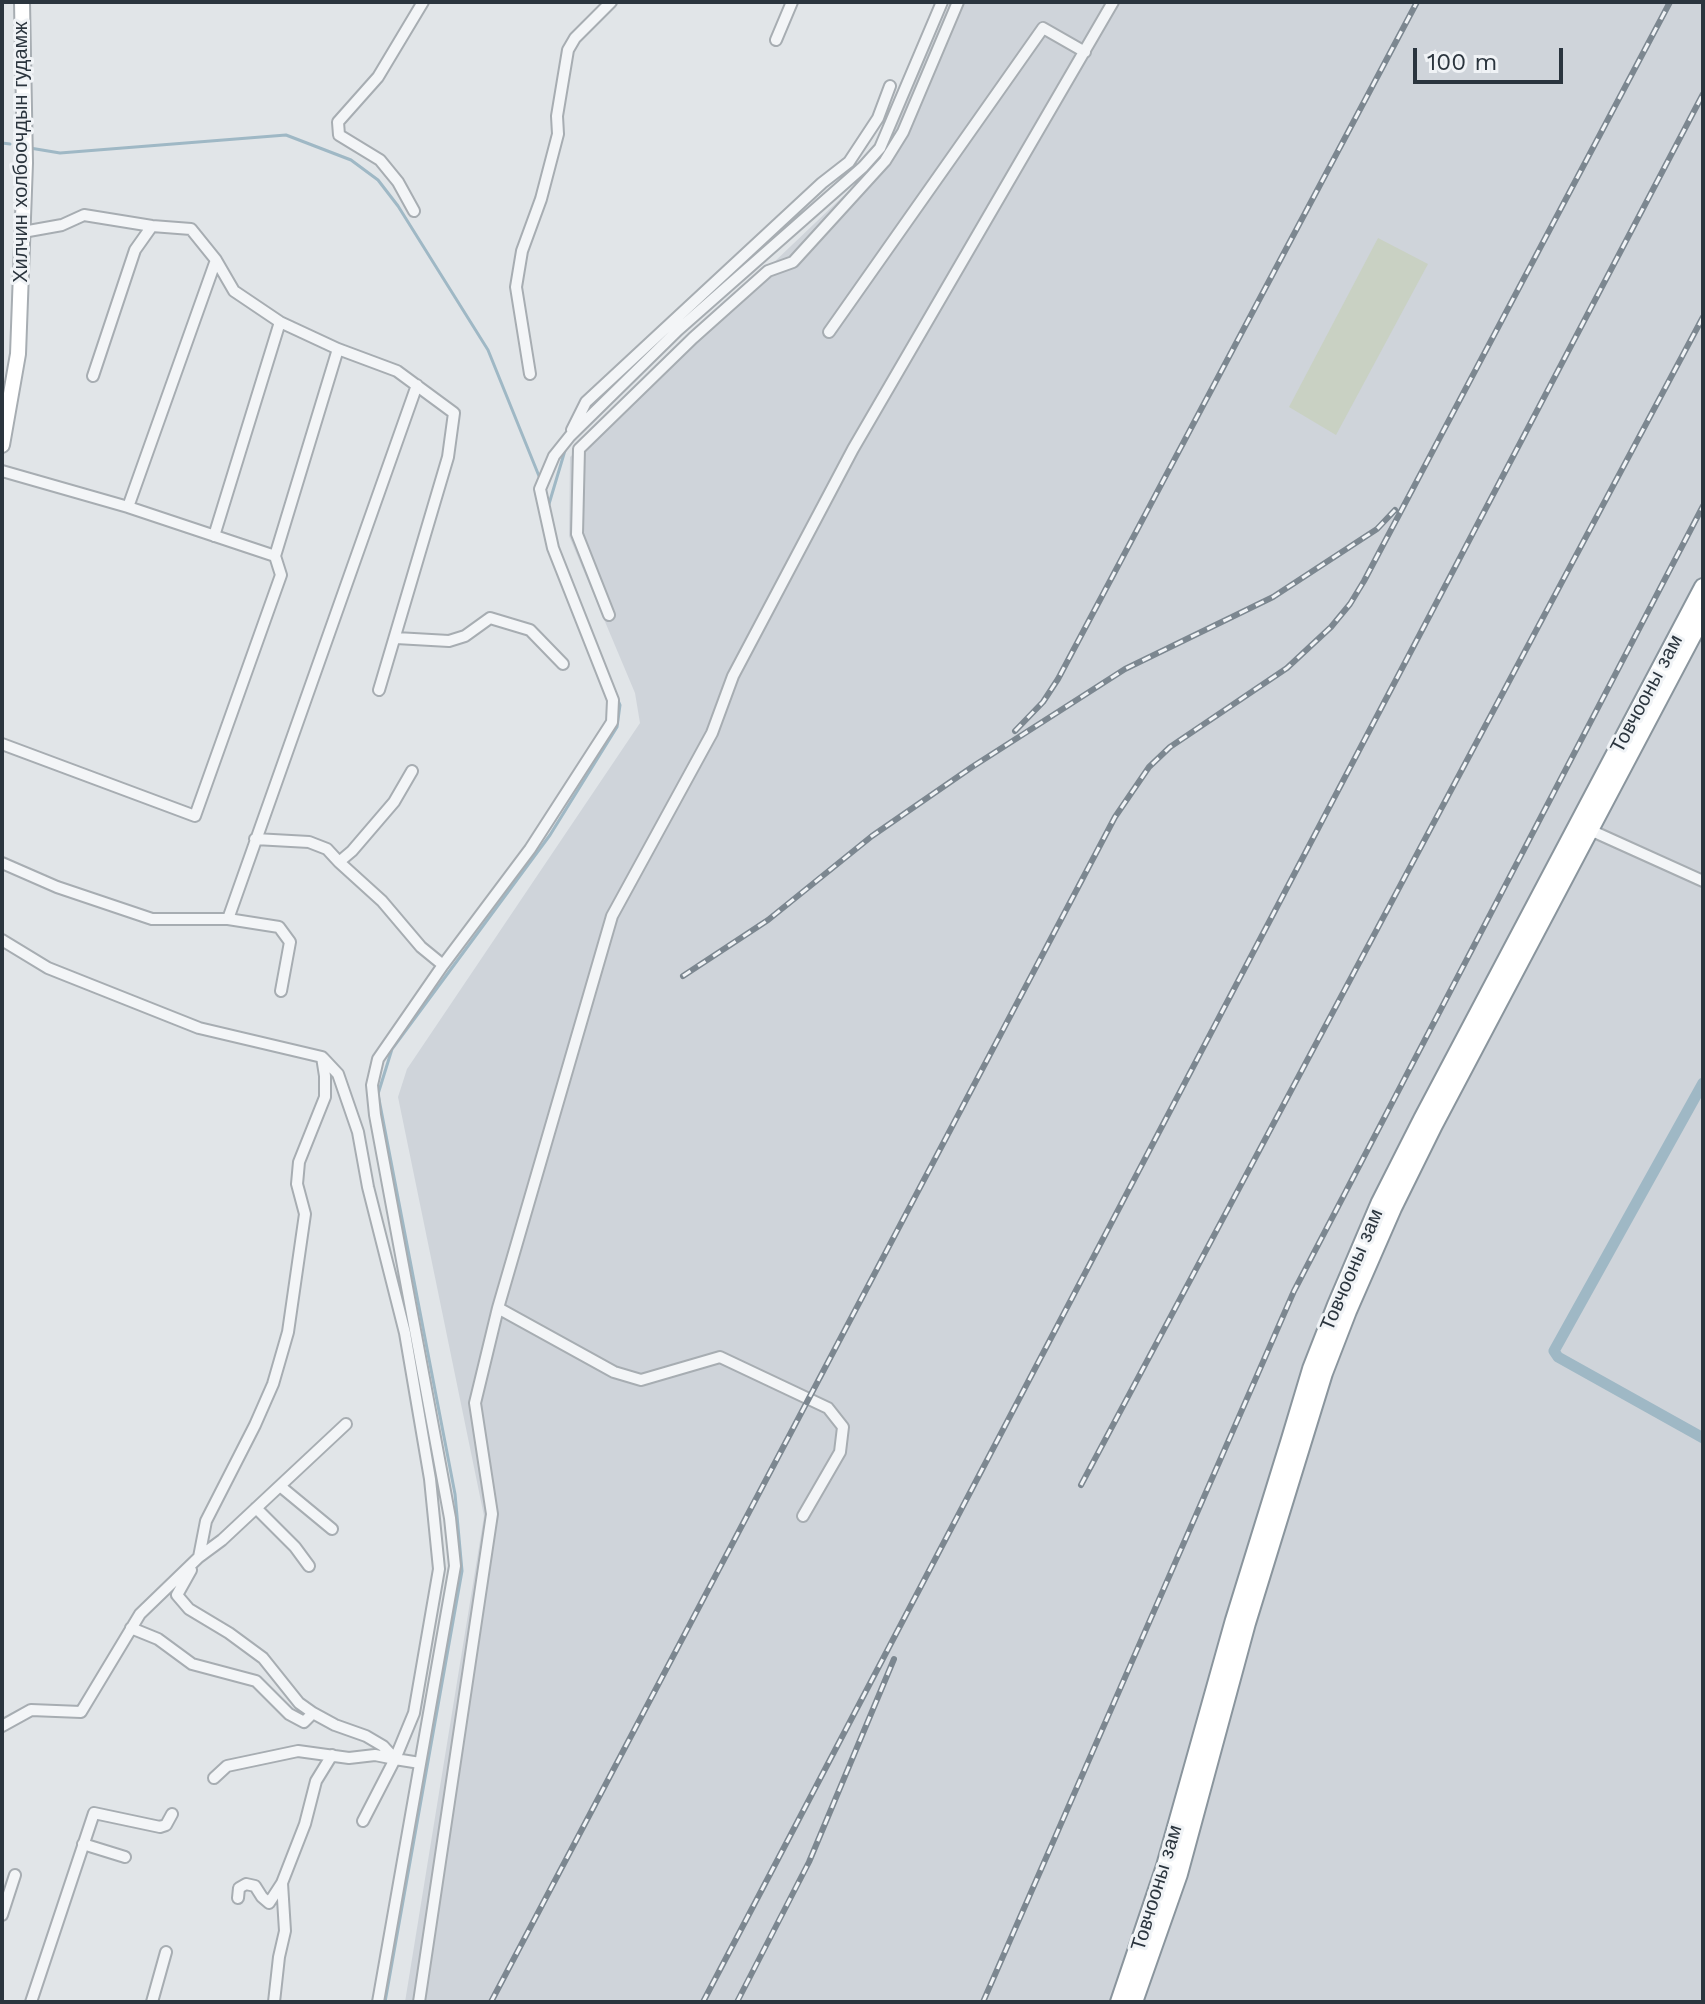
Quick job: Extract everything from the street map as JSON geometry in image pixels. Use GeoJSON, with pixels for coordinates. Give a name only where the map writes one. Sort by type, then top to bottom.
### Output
{"type":"FeatureCollection","features":[{"type":"Feature","properties":{"kind":"highway","name":"Товчооны зам"},"geometry":{"type":"LineString","coordinates":[[1119,2002],[1165,1866],[1234,1620],[1311,1369],[1336,1305],[1380,1202],[1422,1119],[1703,587]]}},
{"type":"Feature","properties":{"kind":"highway","name":"Товчооны зам"},"geometry":{"type":"LineString","coordinates":[[1134,2002],[1179,1874],[1247,1623],[1324,1373],[1348,1311],[1406,1180],[1703,616]]}},
{"type":"Feature","properties":{"kind":"main road","name":"Хилчин холбоочдын гудамж"},"geometry":{"type":"LineString","coordinates":[[2,445],[18,354],[25,163],[22,2]]}},
{"type":"Feature","properties":{"kind":"street"},"geometry":{"type":"LineString","coordinates":[[414,211],[398,182],[380,160],[339,135],[338,122],[378,77],[423,2]]}},
{"type":"Feature","properties":{"kind":"street"},"geometry":{"type":"LineString","coordinates":[[530,374],[516,287],[522,251],[541,199],[558,134],[557,116],[568,50],[575,38],[611,2]]}},
{"type":"Feature","properties":{"kind":"street"},"geometry":{"type":"LineString","coordinates":[[776,40],[792,2]]}},
{"type":"Feature","properties":{"kind":"street"},"geometry":{"type":"LineString","coordinates":[[378,2002],[455,1566],[450,1518],[375,1115],[372,1085],[378,1059],[443,965],[530,849],[612,722],[613,700],[553,548],[540,489],[554,456],[570,436],[678,330],[872,158],[886,135],[942,2]]}},
{"type":"Feature","properties":{"kind":"street"},"geometry":{"type":"LineString","coordinates":[[609,615],[577,534],[579,449],[693,338],[768,271],[793,262],[885,161],[903,132],[958,2]]}},
{"type":"Feature","properties":{"kind":"street"},"geometry":{"type":"LineString","coordinates":[[419,2002],[492,1514],[475,1403],[498,1308],[612,916],[712,733],[733,676],[853,449],[1113,2]]}},
{"type":"Feature","properties":{"kind":"street"},"geometry":{"type":"LineString","coordinates":[[829,332],[1043,28],[1085,52]]}},
{"type":"Feature","properties":{"kind":"street"},"geometry":{"type":"LineString","coordinates":[[570,436],[586,402],[822,183],[849,162],[878,118],[890,86]]}},
{"type":"Feature","properties":{"kind":"street"},"geometry":{"type":"LineString","coordinates":[[23,232],[62,225],[84,215],[191,229],[216,260],[234,291],[280,322],[338,349],[397,371],[454,413],[448,457],[379,690]]}},
{"type":"Feature","properties":{"kind":"street"},"geometry":{"type":"LineString","coordinates":[[93,376],[135,250],[152,226]]}},
{"type":"Feature","properties":{"kind":"street"},"geometry":{"type":"LineString","coordinates":[[128,507],[216,260]]}},
{"type":"Feature","properties":{"kind":"street"},"geometry":{"type":"LineString","coordinates":[[214,536],[280,322]]}},
{"type":"Feature","properties":{"kind":"street"},"geometry":{"type":"LineString","coordinates":[[2,744],[195,816],[281,575],[275,556],[338,349]]}},
{"type":"Feature","properties":{"kind":"street"},"geometry":{"type":"LineString","coordinates":[[228,919],[417,385]]}},
{"type":"Feature","properties":{"kind":"street"},"geometry":{"type":"LineString","coordinates":[[2,471],[128,507],[275,556]]}},
{"type":"Feature","properties":{"kind":"street"},"geometry":{"type":"LineString","coordinates":[[396,638],[449,641],[465,636],[490,618],[530,630],[563,664]]}},
{"type":"Feature","properties":{"kind":"street"},"geometry":{"type":"LineString","coordinates":[[339,862],[394,802],[412,771]]}},
{"type":"Feature","properties":{"kind":"street"},"geometry":{"type":"LineString","coordinates":[[1590,830],[1703,881]]}},
{"type":"Feature","properties":{"kind":"street"},"geometry":{"type":"LineString","coordinates":[[255,839],[309,842],[327,849],[382,901],[421,947],[443,965]]}},
{"type":"Feature","properties":{"kind":"street"},"geometry":{"type":"LineString","coordinates":[[2,863],[57,887],[152,919],[228,919],[279,927],[290,942],[281,991]]}},
{"type":"Feature","properties":{"kind":"street"},"geometry":{"type":"LineString","coordinates":[[2,940],[48,968],[199,1028],[322,1057],[338,1074],[358,1132],[368,1187],[405,1333],[430,1479],[439,1569],[414,1713],[395,1759],[363,1821]]}},
{"type":"Feature","properties":{"kind":"street"},"geometry":{"type":"LineString","coordinates":[[322,1057],[325,1097],[299,1162],[297,1184],[305,1214],[288,1332],[267,1397],[206,1521],[199,1557],[177,1595],[189,1609],[263,1658],[299,1703],[335,1725],[366,1736],[383,1746],[395,1759]]}},
{"type":"Feature","properties":{"kind":"street"},"geometry":{"type":"LineString","coordinates":[[498,1308],[614,1372],[641,1380],[720,1357],[828,1408],[843,1427],[840,1452],[803,1516]]}},
{"type":"Feature","properties":{"kind":"street"},"geometry":{"type":"LineString","coordinates":[[2,1726],[31,1710],[81,1712],[140,1614],[346,1424]]}},
{"type":"Feature","properties":{"kind":"street"},"geometry":{"type":"LineString","coordinates":[[280,1486],[332,1529]]}},
{"type":"Feature","properties":{"kind":"street"},"geometry":{"type":"LineString","coordinates":[[256,1508],[295,1547],[309,1566]]}},
{"type":"Feature","properties":{"kind":"street"},"geometry":{"type":"LineString","coordinates":[[131,1628],[158,1639],[192,1664],[256,1681],[289,1714],[304,1722],[313,1713]]}},
{"type":"Feature","properties":{"kind":"street"},"geometry":{"type":"LineString","coordinates":[[214,1778],[227,1766],[298,1751],[349,1758],[375,1755],[420,1763]]}},
{"type":"Feature","properties":{"kind":"street"},"geometry":{"type":"LineString","coordinates":[[238,1898],[239,1888],[246,1884],[255,1886],[269,1903],[282,1883],[305,1824],[316,1781],[332,1755]]}},
{"type":"Feature","properties":{"kind":"street"},"geometry":{"type":"LineString","coordinates":[[31,2002],[94,1813],[160,1827],[166,1825],[172,1814]]}},
{"type":"Feature","properties":{"kind":"street"},"geometry":{"type":"LineString","coordinates":[[83,1844],[125,1857]]}},
{"type":"Feature","properties":{"kind":"street"},"geometry":{"type":"LineString","coordinates":[[2,1915],[15,1875]]}},
{"type":"Feature","properties":{"kind":"street"},"geometry":{"type":"LineString","coordinates":[[274,2002],[285,1931],[282,1883]]}},
{"type":"Feature","properties":{"kind":"street"},"geometry":{"type":"LineString","coordinates":[[152,2002],[166,1952]]}},
{"type":"Feature","properties":{"kind":"shaded area"},"geometry":{"type":"Polygon","coordinates":[[[950,2],[1703,2],[1703,2002],[405,2002],[484,1516],[398,1097],[407,1069],[640,723],[635,693],[569,536],[570,457],[881,160],[950,2]]]}},
{"type":"Feature","properties":{"kind":"shaded area"},"geometry":{"type":"Polygon","coordinates":[[[1378,238],[1428,264],[1336,435],[1289,407],[1378,238]]]}},
{"type":"Feature","properties":{"kind":"waterway"},"geometry":{"type":"LineString","coordinates":[[918,72],[938,24]]}},
{"type":"Feature","properties":{"kind":"waterway"},"geometry":{"type":"LineString","coordinates":[[30,148],[60,153],[286,135],[351,160],[378,180],[398,206],[488,350],[541,481]]}},
{"type":"Feature","properties":{"kind":"waterway"},"geometry":{"type":"LineString","coordinates":[[2,143],[10,144]]}},
{"type":"Feature","properties":{"kind":"waterway"},"geometry":{"type":"LineString","coordinates":[[572,441],[583,430]]}},
{"type":"Feature","properties":{"kind":"waterway"},"geometry":{"type":"LineString","coordinates":[[549,504],[566,447]]}},
{"type":"Feature","properties":{"kind":"waterway"},"geometry":{"type":"LineString","coordinates":[[385,2002],[462,1571],[455,1494],[378,1094],[392,1049],[550,835],[617,727],[620,705],[617,698]]}},
{"type":"Feature","properties":{"kind":"waterway"},"geometry":{"type":"LineString","coordinates":[[1703,1083],[1554,1351],[1558,1357],[1703,1438]]}},
{"type":"Feature","properties":{"kind":"railway"},"geometry":{"type":"LineString","coordinates":[[1015,731],[1043,702],[1058,679],[1417,2]]}},
{"type":"Feature","properties":{"kind":"railway"},"geometry":{"type":"LineString","coordinates":[[491,2002],[1115,817],[1149,767],[1170,747],[1287,668],[1331,627],[1350,604],[1670,2]]}},
{"type":"Feature","properties":{"kind":"railway"},"geometry":{"type":"LineString","coordinates":[[703,2002],[1703,94]]}},
{"type":"Feature","properties":{"kind":"railway"},"geometry":{"type":"LineString","coordinates":[[1081,1485],[1703,317]]}},
{"type":"Feature","properties":{"kind":"railway"},"geometry":{"type":"LineString","coordinates":[[983,2002],[1294,1291],[1703,506]]}},
{"type":"Feature","properties":{"kind":"railway"},"geometry":{"type":"LineString","coordinates":[[683,976],[768,920],[872,836],[972,767],[1125,669],[1273,597],[1377,529],[1395,510]]}},
{"type":"Feature","properties":{"kind":"railway"},"geometry":{"type":"LineString","coordinates":[[737,2002],[809,1862],[894,1659]]}}]}
